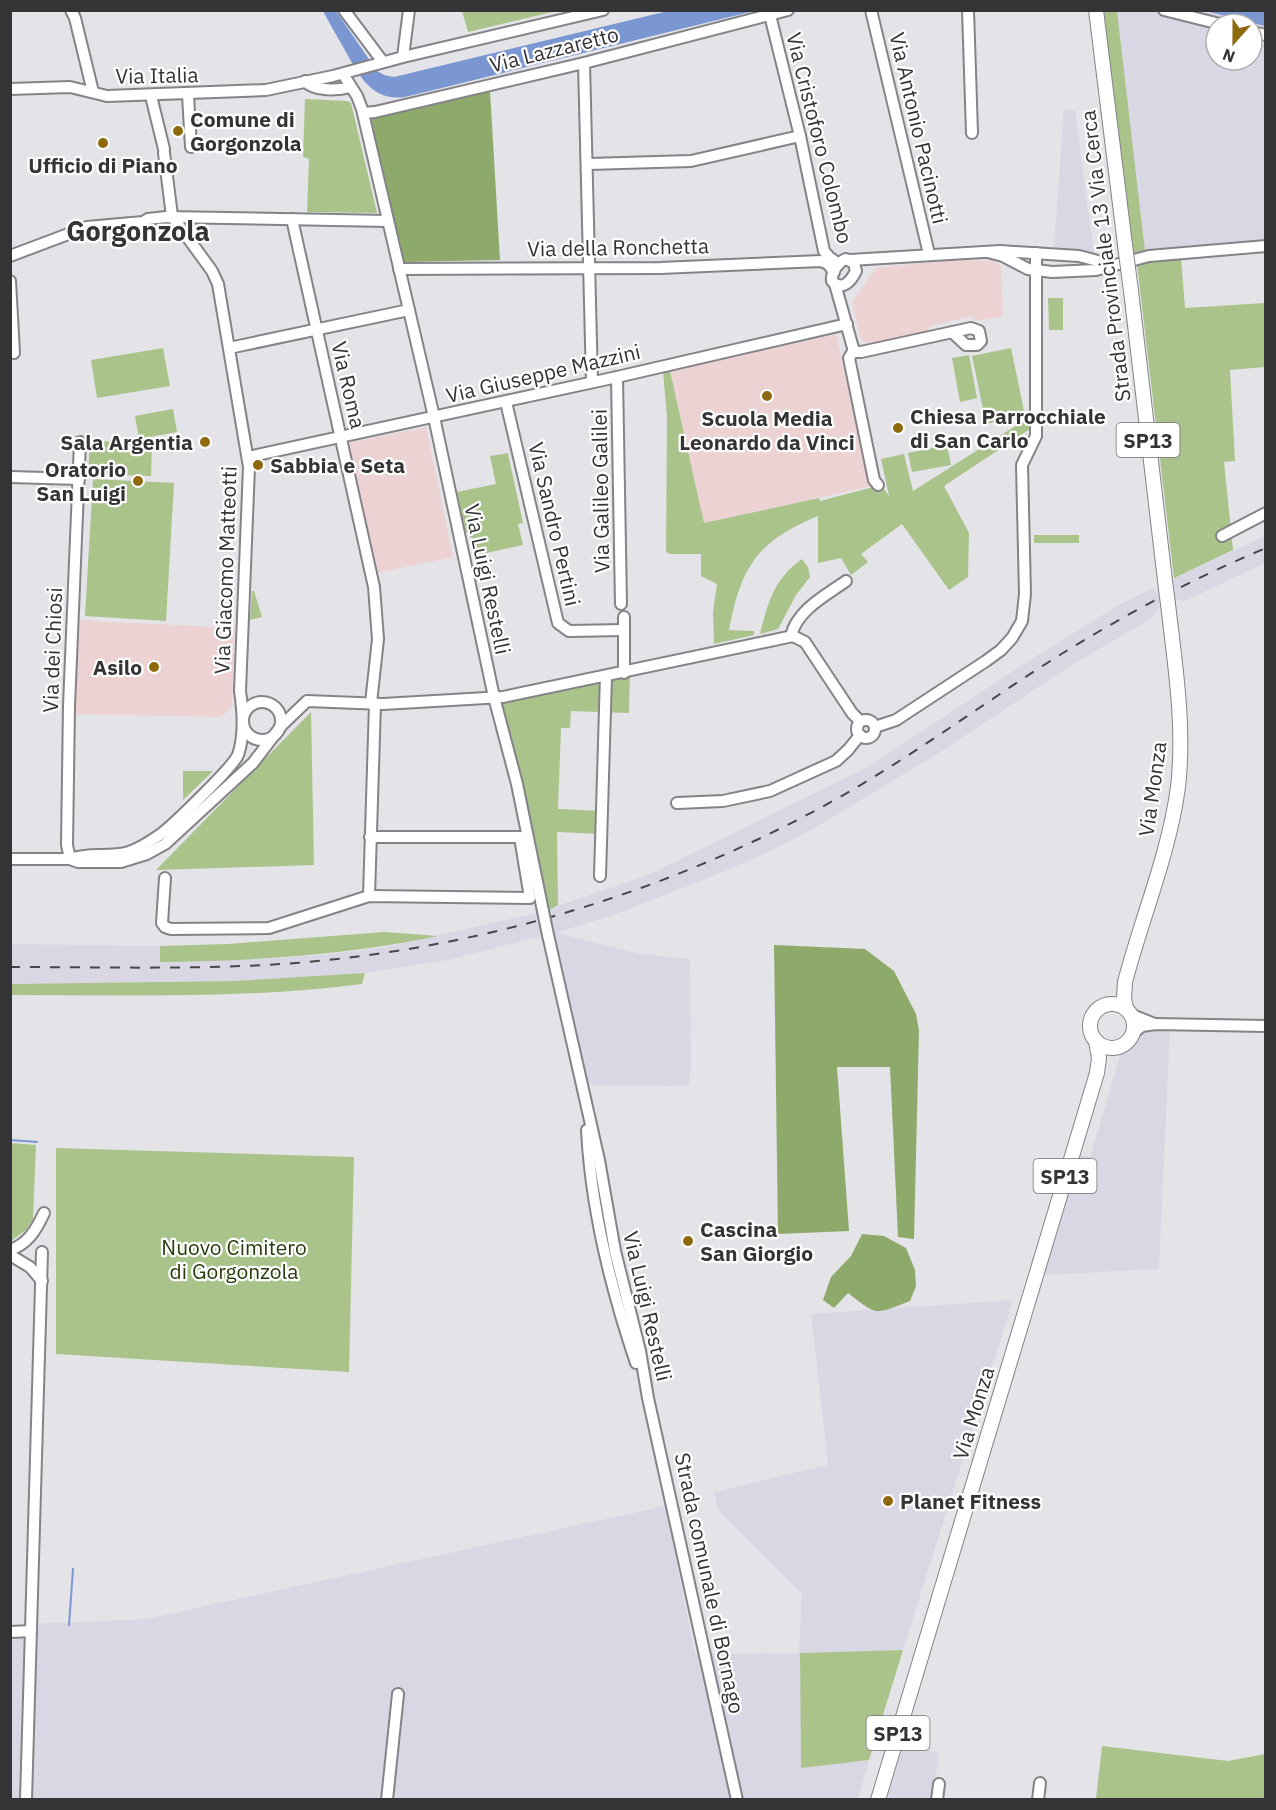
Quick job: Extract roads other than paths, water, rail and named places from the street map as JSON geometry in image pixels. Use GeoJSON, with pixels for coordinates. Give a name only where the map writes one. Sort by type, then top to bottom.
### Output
{"type":"FeatureCollection","features":[{"type":"Feature","properties":{"kind":"main road","name":"Strada Provinciale 13 Via Cerca"},"geometry":{"type":"LineString","coordinates":[[1097,16],[1168,604]]}},
{"type":"Feature","properties":{"kind":"main road","name":"Via Monza"},"geometry":{"type":"LineString","coordinates":[[1097,1073],[1115,1048],[1127,1042],[1133,1033],[1134,1023],[1124,993],[1127,976],[1168,835],[1178,786],[1180,722],[1168,604]]}},
{"type":"Feature","properties":{"kind":"main road","name":"Via Monza"},"geometry":{"type":"LineString","coordinates":[[878,1800],[1097,1073],[1099,1058],[1096,1041],[1090,1029],[1091,1018],[1098,1009],[1108,1004],[1119,991],[1127,976]]}},
{"type":"Feature","properties":{"kind":"main road"},"geometry":{"type":"LineString","coordinates":[[1108,1004],[1119,1004],[1129,1011]]}},
{"type":"Feature","properties":{"kind":"main road"},"geometry":{"type":"LineString","coordinates":[[1096,1041],[1106,1047],[1115,1048]]}},
{"type":"Feature","properties":{"kind":"street"},"geometry":{"type":"LineString","coordinates":[[71,10],[93,92]]}},
{"type":"Feature","properties":{"kind":"street"},"geometry":{"type":"LineString","coordinates":[[344,10],[378,64]]}},
{"type":"Feature","properties":{"kind":"street"},"geometry":{"type":"LineString","coordinates":[[403,57],[409,10]]}},
{"type":"Feature","properties":{"kind":"street","name":"Via Italia"},"geometry":{"type":"LineString","coordinates":[[10,88],[66,87],[107,96],[266,90],[348,73],[403,57],[603,10]]}},
{"type":"Feature","properties":{"kind":"street","name":"Via Lazzaretto"},"geometry":{"type":"LineString","coordinates":[[363,113],[584,63],[788,10]]}},
{"type":"Feature","properties":{"kind":"street","name":"Via Antonio Pacinotti"},"geometry":{"type":"LineString","coordinates":[[872,10],[929,254]]}},
{"type":"Feature","properties":{"kind":"street"},"geometry":{"type":"LineString","coordinates":[[968,10],[972,133]]}},
{"type":"Feature","properties":{"kind":"street"},"geometry":{"type":"LineString","coordinates":[[1164,10],[1204,20]]}},
{"type":"Feature","properties":{"kind":"street","name":"Via Cristoforo Colombo"},"geometry":{"type":"LineString","coordinates":[[770,15],[800,136],[824,250],[836,268]]}},
{"type":"Feature","properties":{"kind":"street"},"geometry":{"type":"LineString","coordinates":[[584,63],[592,382]]}},
{"type":"Feature","properties":{"kind":"street","name":"Via Luigi Restelli"},"geometry":{"type":"LineString","coordinates":[[348,73],[351,87],[360,101],[435,417],[494,698],[523,811],[548,935],[599,1160],[615,1251],[640,1352],[648,1398]]}},
{"type":"Feature","properties":{"kind":"street","name":"Via Italia"},"geometry":{"type":"LineString","coordinates":[[305,81],[309,86],[316,87],[343,89],[351,87]]}},
{"type":"Feature","properties":{"kind":"street"},"geometry":{"type":"LineString","coordinates":[[188,94],[191,147]]}},
{"type":"Feature","properties":{"kind":"street"},"geometry":{"type":"LineString","coordinates":[[151,96],[164,151],[172,216]]}},
{"type":"Feature","properties":{"kind":"street"},"geometry":{"type":"LineString","coordinates":[[588,164],[691,161],[800,136]]}},
{"type":"Feature","properties":{"kind":"street"},"geometry":{"type":"LineString","coordinates":[[10,256],[87,227],[143,222],[148,219],[172,216],[388,221]]}},
{"type":"Feature","properties":{"kind":"street","name":"Via Giacomo Matteotti"},"geometry":{"type":"LineString","coordinates":[[70,859],[78,856],[127,852],[139,848],[161,834],[231,766],[237,756],[240,741],[243,719],[240,691],[250,473],[248,457],[215,276],[172,216]]}},
{"type":"Feature","properties":{"kind":"street","name":"Via Roma"},"geometry":{"type":"LineString","coordinates":[[292,219],[375,595],[378,651],[373,703],[369,896]]}},
{"type":"Feature","properties":{"kind":"street"},"geometry":{"type":"LineString","coordinates":[[988,252],[1035,271],[1088,270],[1147,256],[1266,246]]}},
{"type":"Feature","properties":{"kind":"street"},"geometry":{"type":"LineString","coordinates":[[878,485],[874,480],[849,358],[854,350],[843,308],[832,279],[836,268],[844,260],[1000,250],[1078,256],[1115,265]]}},
{"type":"Feature","properties":{"kind":"street"},"geometry":{"type":"LineString","coordinates":[[874,727],[896,720],[986,661],[1012,638],[1022,621],[1025,594],[1022,465],[1036,436],[1036,253]]}},
{"type":"Feature","properties":{"kind":"street"},"geometry":{"type":"LineString","coordinates":[[835,284],[842,286],[862,264],[874,259]]}},
{"type":"Feature","properties":{"kind":"street"},"geometry":{"type":"LineString","coordinates":[[1010,259],[1029,280],[1035,291]]}},
{"type":"Feature","properties":{"kind":"street"},"geometry":{"type":"LineString","coordinates":[[843,308],[845,291],[855,264],[850,260]]}},
{"type":"Feature","properties":{"kind":"street","name":"Via della Ronchetta"},"geometry":{"type":"LineString","coordinates":[[399,269],[660,268],[821,261],[836,268]]}},
{"type":"Feature","properties":{"kind":"street"},"geometry":{"type":"LineString","coordinates":[[10,281],[14,353]]}},
{"type":"Feature","properties":{"kind":"street"},"geometry":{"type":"LineString","coordinates":[[229,348],[409,310]]}},
{"type":"Feature","properties":{"kind":"street","name":"Via Giuseppe Mazzini"},"geometry":{"type":"LineString","coordinates":[[248,457],[506,402],[847,324]]}},
{"type":"Feature","properties":{"kind":"street"},"geometry":{"type":"LineString","coordinates":[[854,350],[861,352],[952,332]]}},
{"type":"Feature","properties":{"kind":"street","name":"Via Galileo Galilei"},"geometry":{"type":"LineString","coordinates":[[617,377],[621,604]]}},
{"type":"Feature","properties":{"kind":"street","name":"Via Sandro Pertini"},"geometry":{"type":"LineString","coordinates":[[506,402],[558,622],[570,632],[624,630]]}},
{"type":"Feature","properties":{"kind":"street","name":"Via dei Chiosi"},"geometry":{"type":"LineString","coordinates":[[70,859],[67,845],[69,710],[80,442]]}},
{"type":"Feature","properties":{"kind":"street"},"geometry":{"type":"LineString","coordinates":[[10,477],[78,479]]}},
{"type":"Feature","properties":{"kind":"street"},"geometry":{"type":"LineString","coordinates":[[1222,536],[1266,513]]}},
{"type":"Feature","properties":{"kind":"street"},"geometry":{"type":"LineString","coordinates":[[791,636],[793,626],[800,615],[846,581]]}},
{"type":"Feature","properties":{"kind":"street"},"geometry":{"type":"LineString","coordinates":[[624,617],[624,673]]}},
{"type":"Feature","properties":{"kind":"street"},"geometry":{"type":"LineString","coordinates":[[10,860],[70,859],[78,862],[114,862],[141,857],[159,848],[174,838],[266,749],[277,732],[304,702],[373,703],[503,697],[791,636],[805,642],[860,722]]}},
{"type":"Feature","properties":{"kind":"street"},"geometry":{"type":"LineString","coordinates":[[600,876],[606,676]]}},
{"type":"Feature","properties":{"kind":"street"},"geometry":{"type":"LineString","coordinates":[[258,703],[269,704],[276,709],[280,725],[277,732],[268,739],[256,739],[247,732],[243,719],[245,712],[252,706],[258,703]]}},
{"type":"Feature","properties":{"kind":"street"},"geometry":{"type":"LineString","coordinates":[[869,720],[874,727],[871,736],[864,738],[860,735],[857,728],[860,722],[869,720]]}},
{"type":"Feature","properties":{"kind":"street"},"geometry":{"type":"LineString","coordinates":[[677,803],[723,801],[770,791],[836,761],[860,735]]}},
{"type":"Feature","properties":{"kind":"street"},"geometry":{"type":"LineString","coordinates":[[165,878],[162,923],[171,929],[269,928],[369,896],[530,898],[520,837],[370,837]]}},
{"type":"Feature","properties":{"kind":"street"},"geometry":{"type":"LineString","coordinates":[[1129,1011],[1146,1022],[1155,1023],[1266,1026]]}},
{"type":"Feature","properties":{"kind":"street"},"geometry":{"type":"LineString","coordinates":[[1133,1033],[1142,1026],[1155,1023]]}},
{"type":"Feature","properties":{"kind":"street"},"geometry":{"type":"LineString","coordinates":[[15,1248],[32,1235],[44,1213]]}},
{"type":"Feature","properties":{"kind":"street"},"geometry":{"type":"LineString","coordinates":[[15,1248],[32,1247],[42,1252]]}},
{"type":"Feature","properties":{"kind":"street"},"geometry":{"type":"LineString","coordinates":[[22,1262],[42,1252]]}},
{"type":"Feature","properties":{"kind":"street"},"geometry":{"type":"LineString","coordinates":[[26,1800],[42,1252]]}},
{"type":"Feature","properties":{"kind":"street"},"geometry":{"type":"LineString","coordinates":[[10,1255],[30,1267],[42,1281]]}},
{"type":"Feature","properties":{"kind":"street","name":"Strada comunale di Bornago"},"geometry":{"type":"LineString","coordinates":[[648,1398],[737,1800]]}},
{"type":"Feature","properties":{"kind":"street"},"geometry":{"type":"LineString","coordinates":[[10,1632],[31,1631]]}},
{"type":"Feature","properties":{"kind":"street"},"geometry":{"type":"LineString","coordinates":[[387,1800],[398,1694]]}},
{"type":"Feature","properties":{"kind":"street"},"geometry":{"type":"LineString","coordinates":[[1038,1800],[1040,1783]]}},
{"type":"Feature","properties":{"kind":"street"},"geometry":{"type":"LineString","coordinates":[[937,1800],[939,1784]]}},
{"type":"Feature","properties":{"kind":"water"},"geometry":{"type":"Polygon","coordinates":[[[323,11],[336,11],[377,71],[394,77],[668,11],[754,11],[405,97],[394,97],[376,91],[362,78],[323,11]]]}},
{"type":"Feature","properties":{"kind":"water"},"geometry":{"type":"Polygon","coordinates":[[[1206,11],[1265,11],[1265,26],[1264,12],[1206,11]]]}},
{"type":"Feature","properties":{"kind":"waterway"},"geometry":{"type":"LineString","coordinates":[[10,1140],[37,1142]]}},
{"type":"Feature","properties":{"kind":"waterway"},"geometry":{"type":"LineString","coordinates":[[69,1625],[73,1569]]}},
{"type":"Feature","properties":{"kind":"railway"},"geometry":{"type":"LineString","coordinates":[[10,967],[225,967],[365,956],[433,945],[500,930],[632,891],[696,867],[820,808],[880,773],[1106,627],[1184,585],[1266,548]]}},
{"type":"Feature","properties":{"kind":"place","name":"Comune di Gorgonzola"},"geometry":{"type":"Point","coordinates":[178,131]}},
{"type":"Feature","properties":{"kind":"place","name":"Ufficio di Piano"},"geometry":{"type":"Point","coordinates":[103,143]}},
{"type":"Feature","properties":{"kind":"place","name":"Scuola Media Leonardo da Vinci"},"geometry":{"type":"Point","coordinates":[767,396]}},
{"type":"Feature","properties":{"kind":"place","name":"Chiesa Parrocchiale di San Carlo"},"geometry":{"type":"Point","coordinates":[898,428]}},
{"type":"Feature","properties":{"kind":"place","name":"Sala Argentia"},"geometry":{"type":"Point","coordinates":[205,442]}},
{"type":"Feature","properties":{"kind":"place","name":"Sabbia e Seta"},"geometry":{"type":"Point","coordinates":[258,465]}},
{"type":"Feature","properties":{"kind":"place","name":"Oratorio San Luigi"},"geometry":{"type":"Point","coordinates":[138,481]}},
{"type":"Feature","properties":{"kind":"place","name":"Asilo"},"geometry":{"type":"Point","coordinates":[154,667]}},
{"type":"Feature","properties":{"kind":"place","name":"Cascina San Giorgio"},"geometry":{"type":"Point","coordinates":[688,1241]}},
{"type":"Feature","properties":{"kind":"place","name":"Planet Fitness"},"geometry":{"type":"Point","coordinates":[888,1501]}},
{"type":"Feature","properties":{"kind":"district","name":"Gorgonzola"},"geometry":{"type":"Point","coordinates":[138,230]}},
{"type":"Feature","properties":{"kind":"park label","name":"Nuovo Cimitero di Gorgonzola"},"geometry":{"type":"Point","coordinates":[234,1259]}}]}
